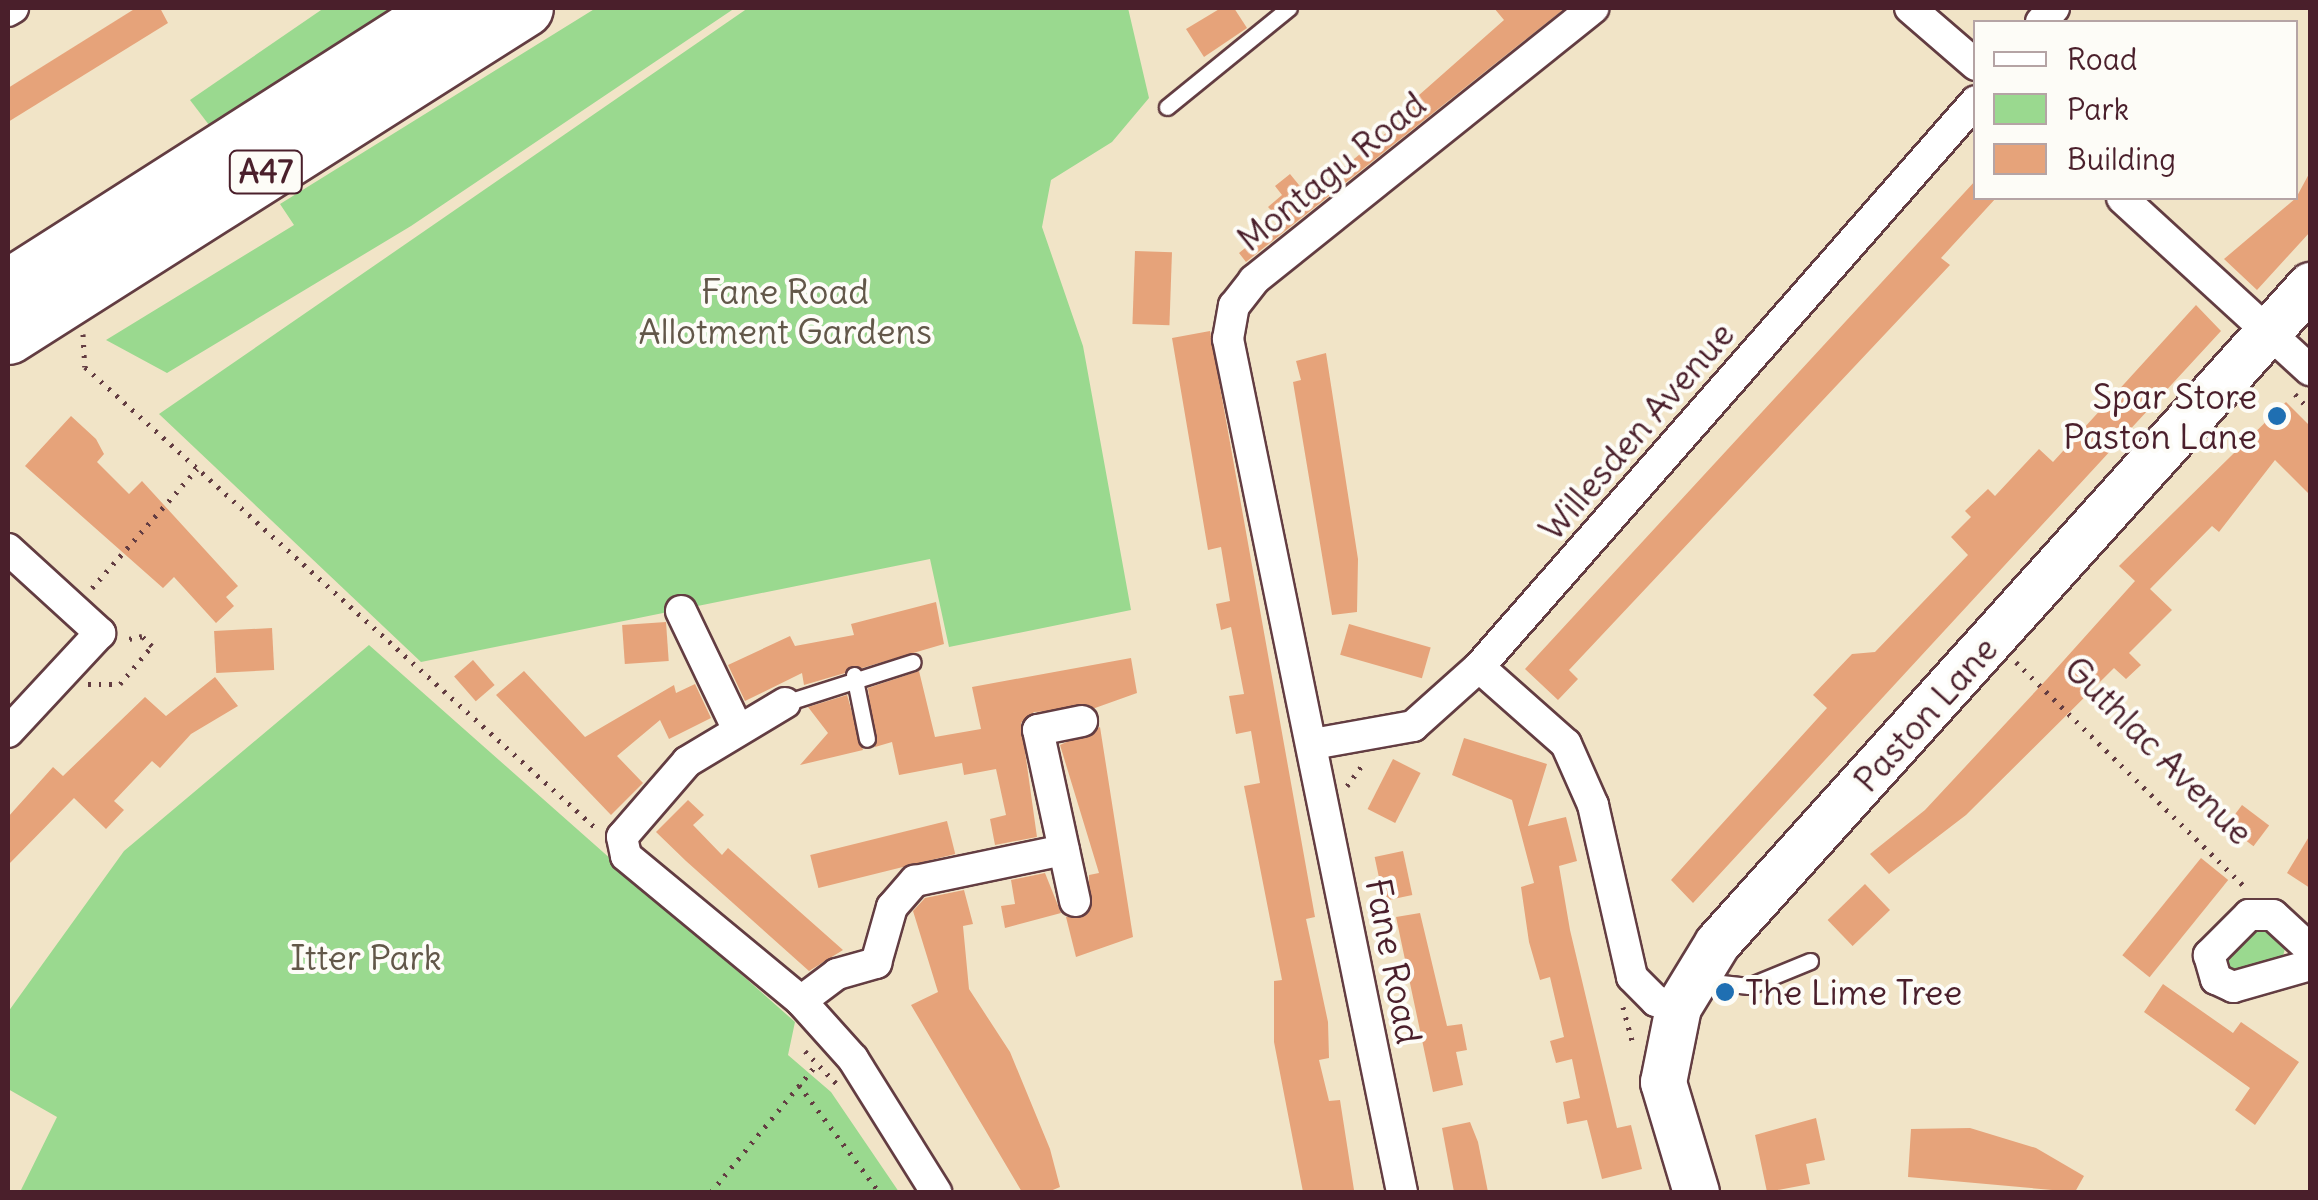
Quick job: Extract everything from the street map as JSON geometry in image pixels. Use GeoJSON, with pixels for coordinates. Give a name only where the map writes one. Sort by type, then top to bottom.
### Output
{"type":"FeatureCollection","features":[{"type":"Feature","properties":{"kind":"highway","name":"A47"},"geometry":{"type":"LineString","coordinates":[[8,287],[445,8]]}},
{"type":"Feature","properties":{"kind":"highway","name":"A47"},"geometry":{"type":"LineString","coordinates":[[8,336],[525,8]]}},
{"type":"Feature","properties":{"kind":"street","name":"Montagu Road"},"geometry":{"type":"LineString","coordinates":[[1313,744],[1232,375],[1234,306],[1254,280],[1594,8]]}},
{"type":"Feature","properties":{"kind":"street"},"geometry":{"type":"LineString","coordinates":[[1910,8],[1973,62]]}},
{"type":"Feature","properties":{"kind":"street","name":"Willesden Avenue"},"geometry":{"type":"LineString","coordinates":[[1313,744],[1414,726],[1478,667],[1973,104]]}},
{"type":"Feature","properties":{"kind":"street"},"geometry":{"type":"LineString","coordinates":[[2124,200],[2310,370]]}},
{"type":"Feature","properties":{"kind":"street","name":"Paston Lane"},"geometry":{"type":"LineString","coordinates":[[1696,1192],[1663,1082],[1686,993],[2009,656],[2269,330],[2310,285]]}},
{"type":"Feature","properties":{"kind":"street"},"geometry":{"type":"LineString","coordinates":[[8,549],[100,633],[8,732]]}},
{"type":"Feature","properties":{"kind":"street"},"geometry":{"type":"LineString","coordinates":[[681,611],[738,730]]}},
{"type":"Feature","properties":{"kind":"street"},"geometry":{"type":"LineString","coordinates":[[1478,667],[1566,744],[1593,805],[1632,977],[1656,1001],[1686,993]]}},
{"type":"Feature","properties":{"kind":"street"},"geometry":{"type":"LineString","coordinates":[[784,704],[687,762],[610,835],[626,856],[801,1001],[838,1042],[936,1192]]}},
{"type":"Feature","properties":{"kind":"street"},"geometry":{"type":"LineString","coordinates":[[1074,901],[1038,730],[1082,721]]}},
{"type":"Feature","properties":{"kind":"street","name":"Fane Road"},"geometry":{"type":"LineString","coordinates":[[1313,744],[1402,1192]]}},
{"type":"Feature","properties":{"kind":"street"},"geometry":{"type":"LineString","coordinates":[[801,1001],[837,974],[876,962],[892,908],[915,881],[1064,850]]}},
{"type":"Feature","properties":{"kind":"street"},"geometry":{"type":"LineString","coordinates":[[2310,948],[2273,914],[2249,915],[2218,936],[2210,955],[2216,979],[2251,984],[2310,964]]}},
{"type":"Feature","properties":{"kind":"lane"},"geometry":{"type":"LineString","coordinates":[[1166,107],[1289,8]]}},
{"type":"Feature","properties":{"kind":"lane"},"geometry":{"type":"LineString","coordinates":[[784,704],[854,675],[912,662]]}},
{"type":"Feature","properties":{"kind":"lane"},"geometry":{"type":"LineString","coordinates":[[854,675],[867,738]]}},
{"type":"Feature","properties":{"kind":"lane"},"geometry":{"type":"LineString","coordinates":[[1686,993],[1749,986],[1810,960]]}},
{"type":"Feature","properties":{"kind":"path"},"geometry":{"type":"LineString","coordinates":[[98,322],[83,332],[85,367],[610,835]]}},
{"type":"Feature","properties":{"kind":"path"},"geometry":{"type":"LineString","coordinates":[[74,609],[197,469]]}},
{"type":"Feature","properties":{"kind":"path","name":"Guthlac Avenue"},"geometry":{"type":"LineString","coordinates":[[2009,656],[2273,914]]}},
{"type":"Feature","properties":{"kind":"path"},"geometry":{"type":"LineString","coordinates":[[1343,795],[1382,754]]}},
{"type":"Feature","properties":{"kind":"path"},"geometry":{"type":"LineString","coordinates":[[1622,1002],[1636,1056]]}},
{"type":"Feature","properties":{"kind":"path"},"geometry":{"type":"LineString","coordinates":[[710,1192],[838,1042]]}},
{"type":"Feature","properties":{"kind":"path"},"geometry":{"type":"LineString","coordinates":[[799,1085],[878,1192]]}},
{"type":"Feature","properties":{"kind":"green space"},"geometry":{"type":"Polygon","coordinates":[[[324,8],[394,8],[209,125],[190,100],[324,8]]]}},
{"type":"Feature","properties":{"kind":"green space"},"geometry":{"type":"Polygon","coordinates":[[[596,8],[735,8],[411,226],[167,373],[106,340],[294,225],[280,204],[596,8]]]}},
{"type":"Feature","properties":{"kind":"green space","name":"Fane Road Allotment Gardens"},"geometry":{"type":"Polygon","coordinates":[[[748,8],[1128,8],[1149,98],[1112,142],[1051,180],[1042,227],[1083,346],[1131,610],[949,647],[930,559],[421,662],[159,414],[748,8]]]}},
{"type":"Feature","properties":{"kind":"green space","name":"Itter Park"},"geometry":{"type":"Polygon","coordinates":[[[369,645],[795,1022],[788,1055],[831,1092],[899,1192],[20,1192],[57,1117],[8,1089],[8,1012],[124,851],[369,645]]]}},
{"type":"Feature","properties":{"kind":"green space"},"geometry":{"type":"Polygon","coordinates":[[[2271,928],[2286,945],[2283,956],[2231,977],[2221,971],[2224,946],[2242,931],[2271,928]]]}},
{"type":"Feature","properties":{"kind":"building"},"geometry":{"type":"Polygon","coordinates":[[[136,8],[160,8],[168,23],[8,122],[8,88],[136,8]]]}},
{"type":"Feature","properties":{"kind":"building"},"geometry":{"type":"Polygon","coordinates":[[[1221,8],[1234,8],[1247,28],[1204,57],[1186,29],[1221,8]]]}},
{"type":"Feature","properties":{"kind":"building"},"geometry":{"type":"Polygon","coordinates":[[[1494,8],[1565,8],[1246,262],[1239,253],[1280,220],[1268,207],[1282,195],[1275,186],[1290,174],[1308,196],[1406,117],[1401,111],[1504,20],[1494,8]]]}},
{"type":"Feature","properties":{"kind":"building"},"geometry":{"type":"Polygon","coordinates":[[[2310,172],[2310,232],[2257,290],[2224,259],[2298,200],[2310,172]]]}},
{"type":"Feature","properties":{"kind":"building"},"geometry":{"type":"Polygon","coordinates":[[[1973,183],[1973,200],[1994,200],[1941,258],[1950,265],[1569,670],[1578,679],[1558,700],[1525,669],[1973,183]]]}},
{"type":"Feature","properties":{"kind":"building"},"geometry":{"type":"Polygon","coordinates":[[[1135,251],[1172,252],[1169,325],[1132,324],[1135,251]]]}},
{"type":"Feature","properties":{"kind":"building"},"geometry":{"type":"Polygon","coordinates":[[[2196,305],[2221,331],[1693,903],[1671,880],[1827,708],[1813,695],[1852,654],[1875,652],[1968,555],[1951,537],[1971,517],[1965,511],[1988,489],[1995,496],[2039,449],[2053,462],[2196,305]]]}},
{"type":"Feature","properties":{"kind":"building"},"geometry":{"type":"Polygon","coordinates":[[[1210,331],[1315,917],[1306,919],[1328,1022],[1329,1058],[1319,1060],[1329,1101],[1340,1100],[1354,1190],[1344,1192],[1303,1192],[1274,1042],[1274,981],[1282,980],[1244,786],[1260,783],[1251,731],[1236,734],[1229,696],[1244,694],[1231,627],[1221,630],[1216,604],[1230,601],[1221,547],[1208,550],[1172,338],[1210,331]]]}},
{"type":"Feature","properties":{"kind":"building"},"geometry":{"type":"Polygon","coordinates":[[[1326,353],[1358,559],[1357,612],[1332,615],[1293,382],[1301,380],[1296,361],[1326,353]]]}},
{"type":"Feature","properties":{"kind":"building"},"geometry":{"type":"Polygon","coordinates":[[[2286,402],[2310,426],[2310,495],[2275,460],[2219,532],[2212,526],[2150,589],[2172,610],[2129,653],[2141,665],[2126,679],[2114,668],[1966,815],[1889,874],[1870,854],[1925,810],[2135,581],[2119,566],[2286,402]]]}},
{"type":"Feature","properties":{"kind":"building"},"geometry":{"type":"Polygon","coordinates":[[[71,416],[96,439],[104,454],[97,462],[129,494],[142,481],[238,586],[226,597],[234,606],[216,623],[174,577],[163,588],[25,466],[71,416]]]}},
{"type":"Feature","properties":{"kind":"building"},"geometry":{"type":"Polygon","coordinates":[[[936,602],[944,644],[804,685],[802,673],[745,701],[728,665],[790,636],[795,646],[854,635],[851,624],[936,602]]]}},
{"type":"Feature","properties":{"kind":"building"},"geometry":{"type":"Polygon","coordinates":[[[666,622],[669,661],[625,664],[622,625],[666,622]]]}},
{"type":"Feature","properties":{"kind":"building"},"geometry":{"type":"Polygon","coordinates":[[[1349,624],[1431,647],[1422,678],[1340,655],[1349,624]]]}},
{"type":"Feature","properties":{"kind":"building"},"geometry":{"type":"Polygon","coordinates":[[[272,628],[274,670],[216,673],[214,631],[272,628]]]}},
{"type":"Feature","properties":{"kind":"building"},"geometry":{"type":"Polygon","coordinates":[[[1131,658],[1137,693],[1095,708],[1034,712],[1021,723],[1037,837],[995,845],[990,819],[1006,815],[996,769],[964,775],[962,763],[899,775],[892,742],[875,747],[868,688],[919,671],[935,737],[981,729],[972,687],[1131,658]]]}},
{"type":"Feature","properties":{"kind":"building"},"geometry":{"type":"Polygon","coordinates":[[[473,660],[495,685],[476,701],[454,676],[473,660]]]}},
{"type":"Feature","properties":{"kind":"building"},"geometry":{"type":"Polygon","coordinates":[[[524,671],[585,737],[674,685],[676,693],[695,684],[711,718],[669,739],[660,720],[617,756],[643,783],[611,815],[496,695],[524,671]]]}},
{"type":"Feature","properties":{"kind":"building"},"geometry":{"type":"Polygon","coordinates":[[[215,677],[238,706],[191,734],[160,768],[152,761],[114,801],[124,810],[106,829],[74,798],[8,865],[8,817],[53,767],[63,776],[145,697],[166,716],[215,677]]]}},
{"type":"Feature","properties":{"kind":"building"},"geometry":{"type":"Polygon","coordinates":[[[847,695],[863,750],[800,765],[828,733],[808,707],[847,695]]]}},
{"type":"Feature","properties":{"kind":"building"},"geometry":{"type":"Polygon","coordinates":[[[1100,727],[1133,937],[1076,957],[1066,917],[1088,914],[1089,875],[1099,873],[1060,745],[1100,727]]]}},
{"type":"Feature","properties":{"kind":"building"},"geometry":{"type":"Polygon","coordinates":[[[1464,738],[1547,764],[1528,826],[1566,817],[1577,861],[1559,866],[1570,930],[1617,1128],[1631,1125],[1642,1169],[1602,1179],[1587,1120],[1567,1124],[1563,1102],[1580,1098],[1572,1059],[1556,1063],[1550,1041],[1564,1037],[1550,977],[1540,980],[1529,942],[1521,887],[1534,883],[1512,800],[1452,775],[1464,738]]]}},
{"type":"Feature","properties":{"kind":"building"},"geometry":{"type":"Polygon","coordinates":[[[1393,759],[1421,773],[1395,823],[1368,809],[1393,759]]]}},
{"type":"Feature","properties":{"kind":"building"},"geometry":{"type":"Polygon","coordinates":[[[688,800],[704,815],[693,825],[722,855],[728,848],[843,950],[809,971],[656,832],[688,800]]]}},
{"type":"Feature","properties":{"kind":"building"},"geometry":{"type":"Polygon","coordinates":[[[2242,805],[2269,825],[2254,846],[2226,826],[2242,805]]]}},
{"type":"Feature","properties":{"kind":"building"},"geometry":{"type":"Polygon","coordinates":[[[947,821],[955,854],[818,888],[810,855],[947,821]]]}},
{"type":"Feature","properties":{"kind":"building"},"geometry":{"type":"Polygon","coordinates":[[[2310,835],[2310,888],[2287,873],[2310,835]]]}},
{"type":"Feature","properties":{"kind":"building"},"geometry":{"type":"Polygon","coordinates":[[[1403,851],[1412,895],[1384,901],[1375,857],[1403,851]]]}},
{"type":"Feature","properties":{"kind":"building"},"geometry":{"type":"Polygon","coordinates":[[[2201,858],[2228,880],[2150,977],[2122,955],[2201,858]]]}},
{"type":"Feature","properties":{"kind":"building"},"geometry":{"type":"Polygon","coordinates":[[[1045,873],[1061,913],[1005,928],[1001,906],[1015,904],[1011,880],[1045,873]]]}},
{"type":"Feature","properties":{"kind":"building"},"geometry":{"type":"Polygon","coordinates":[[[1865,884],[1890,910],[1853,946],[1828,920],[1865,884]]]}},
{"type":"Feature","properties":{"kind":"building"},"geometry":{"type":"Polygon","coordinates":[[[964,890],[973,924],[963,926],[969,989],[1010,1052],[1050,1149],[1060,1187],[1048,1192],[1022,1192],[911,1005],[938,992],[913,911],[925,898],[964,890]]]}},
{"type":"Feature","properties":{"kind":"building"},"geometry":{"type":"Polygon","coordinates":[[[1420,913],[1447,1026],[1462,1024],[1467,1050],[1456,1052],[1463,1085],[1433,1092],[1396,917],[1420,913]]]}},
{"type":"Feature","properties":{"kind":"building"},"geometry":{"type":"Polygon","coordinates":[[[2163,984],[2233,1033],[2241,1022],[2299,1062],[2255,1125],[2235,1110],[2250,1088],[2144,1012],[2163,984]]]}},
{"type":"Feature","properties":{"kind":"building"},"geometry":{"type":"Polygon","coordinates":[[[1816,1118],[1825,1160],[1806,1164],[1810,1184],[1767,1192],[1755,1135],[1816,1118]]]}},
{"type":"Feature","properties":{"kind":"building"},"geometry":{"type":"Polygon","coordinates":[[[1470,1122],[1488,1192],[1454,1192],[1442,1128],[1470,1122]]]}},
{"type":"Feature","properties":{"kind":"building"},"geometry":{"type":"Polygon","coordinates":[[[1970,1128],[2036,1148],[2084,1176],[2075,1192],[1908,1177],[1911,1129],[1970,1128]]]}},
{"type":"Feature","properties":{"kind":"place","name":"Spar Store Paston Lane"},"geometry":{"type":"Point","coordinates":[2277,416]}},
{"type":"Feature","properties":{"kind":"place","name":"The Lime Tree"},"geometry":{"type":"Point","coordinates":[1725,992]}}]}
